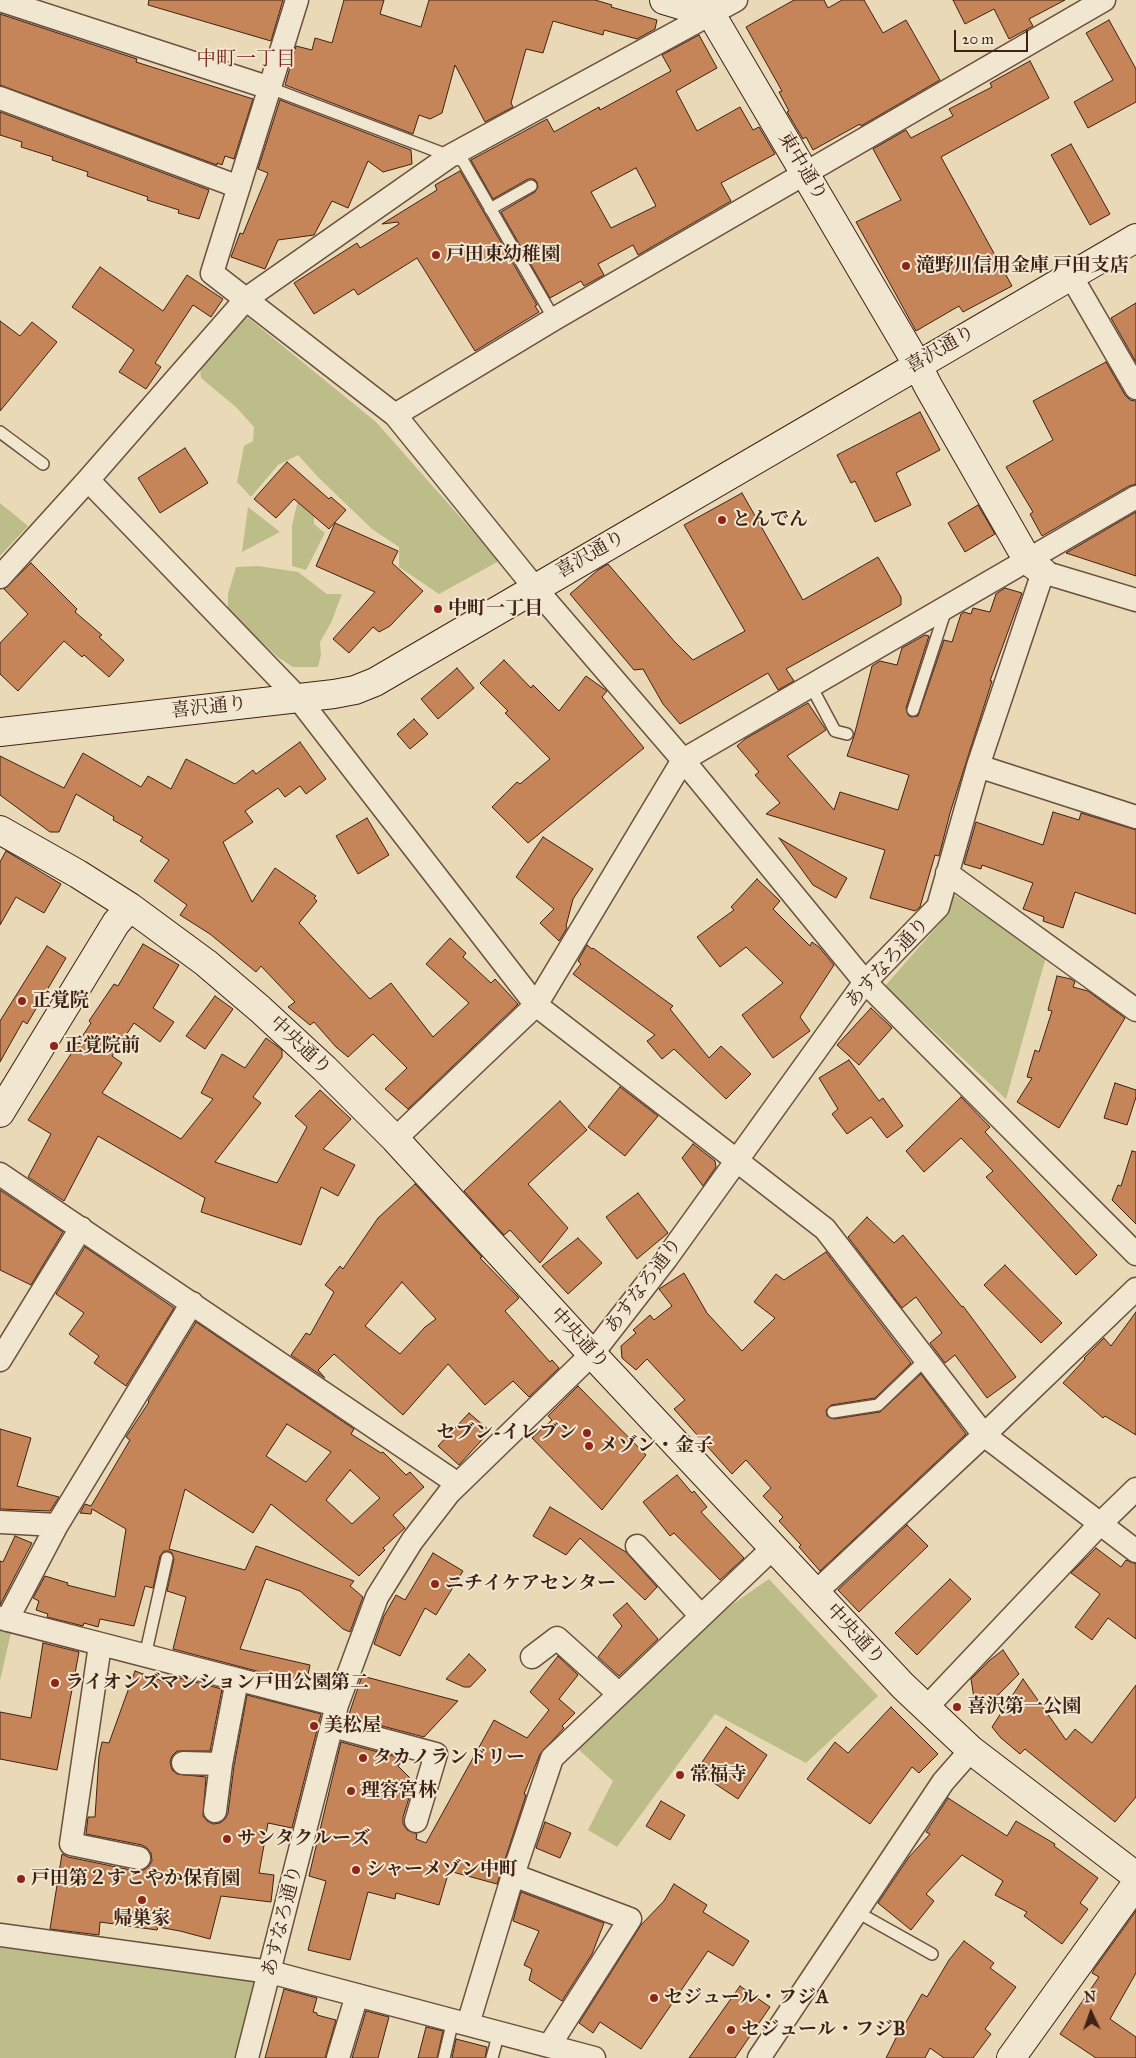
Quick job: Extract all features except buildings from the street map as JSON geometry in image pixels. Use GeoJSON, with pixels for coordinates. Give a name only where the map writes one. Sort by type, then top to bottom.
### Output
{"type":"FeatureCollection","features":[{"type":"Feature","properties":{"kind":"street"},"geometry":{"type":"LineString","coordinates":[[0,0],[270,88]]}},
{"type":"Feature","properties":{"kind":"street"},"geometry":{"type":"LineString","coordinates":[[297,0],[212,273],[395,415],[535,588],[684,760],[865,982],[1136,1253]]}},
{"type":"Feature","properties":{"kind":"street"},"geometry":{"type":"LineString","coordinates":[[664,0],[711,14]]}},
{"type":"Feature","properties":{"kind":"street"},"geometry":{"type":"LineString","coordinates":[[0,577],[88,480],[246,299],[450,156],[736,0]]}},
{"type":"Feature","properties":{"kind":"street"},"geometry":{"type":"LineString","coordinates":[[395,415],[554,318],[1104,0]]}},
{"type":"Feature","properties":{"kind":"street","name":"東中通り"},"geometry":{"type":"LineString","coordinates":[[711,14],[806,172],[928,386],[1035,566]]}},
{"type":"Feature","properties":{"kind":"street"},"geometry":{"type":"LineString","coordinates":[[0,98],[239,187]]}},
{"type":"Feature","properties":{"kind":"street","name":"喜沢通り"},"geometry":{"type":"LineString","coordinates":[[0,732],[298,698],[355,690],[375,682],[917,364],[1136,238]]}},
{"type":"Feature","properties":{"kind":"street"},"geometry":{"type":"LineString","coordinates":[[1071,276],[1136,388]]}},
{"type":"Feature","properties":{"kind":"street"},"geometry":{"type":"LineString","coordinates":[[88,480],[298,698],[536,1005],[825,1229],[984,1435],[1136,1551]]}},
{"type":"Feature","properties":{"kind":"street"},"geometry":{"type":"LineString","coordinates":[[395,1139],[536,1005],[684,760],[946,607],[1035,566],[1136,497]]}},
{"type":"Feature","properties":{"kind":"street"},"geometry":{"type":"LineString","coordinates":[[1035,566],[1136,600]]}},
{"type":"Feature","properties":{"kind":"street","name":"あすなろ通り"},"geometry":{"type":"LineString","coordinates":[[247,2058],[334,1716],[377,1597],[412,1541],[458,1484],[592,1354],[666,1259],[865,982],[938,907],[1035,566]]}},
{"type":"Feature","properties":{"kind":"street"},"geometry":{"type":"LineString","coordinates":[[978,766],[1136,818]]}},
{"type":"Feature","properties":{"kind":"street","name":"中央通り"},"geometry":{"type":"LineString","coordinates":[[0,830],[78,874],[130,907],[206,964],[260,1009],[325,1069],[395,1139],[773,1548],[926,1708],[971,1750],[1136,1876]]}},
{"type":"Feature","properties":{"kind":"street"},"geometry":{"type":"LineString","coordinates":[[948,873],[1136,1010]]}},
{"type":"Feature","properties":{"kind":"street"},"geometry":{"type":"LineString","coordinates":[[0,1113],[116,923],[130,907]]}},
{"type":"Feature","properties":{"kind":"street"},"geometry":{"type":"LineString","coordinates":[[0,1174],[458,1484]]}},
{"type":"Feature","properties":{"kind":"street"},"geometry":{"type":"LineString","coordinates":[[0,1360],[81,1228]]}},
{"type":"Feature","properties":{"kind":"street"},"geometry":{"type":"LineString","coordinates":[[815,1593],[1136,1289]]}},
{"type":"Feature","properties":{"kind":"street"},"geometry":{"type":"LineString","coordinates":[[192,1304],[57,1525],[4,1619],[237,1680],[436,1754],[416,1821]]}},
{"type":"Feature","properties":{"kind":"street"},"geometry":{"type":"LineString","coordinates":[[926,1708],[1100,1524],[1136,1489]]}},
{"type":"Feature","properties":{"kind":"street"},"geometry":{"type":"LineString","coordinates":[[0,1522],[57,1525]]}},
{"type":"Feature","properties":{"kind":"street"},"geometry":{"type":"LineString","coordinates":[[637,1546],[701,1616]]}},
{"type":"Feature","properties":{"kind":"street"},"geometry":{"type":"LineString","coordinates":[[460,2022],[513,1875],[552,1758],[773,1548]]}},
{"type":"Feature","properties":{"kind":"street"},"geometry":{"type":"LineString","coordinates":[[532,1657],[557,1638],[619,1694]]}},
{"type":"Feature","properties":{"kind":"street"},"geometry":{"type":"LineString","coordinates":[[100,1645],[71,1844],[139,1858]]}},
{"type":"Feature","properties":{"kind":"street"},"geometry":{"type":"LineString","coordinates":[[215,1811],[221,1764],[237,1680]]}},
{"type":"Feature","properties":{"kind":"street"},"geometry":{"type":"LineString","coordinates":[[759,2058],[943,1782],[971,1750]]}},
{"type":"Feature","properties":{"kind":"street"},"geometry":{"type":"LineString","coordinates":[[183,1763],[221,1764]]}},
{"type":"Feature","properties":{"kind":"street"},"geometry":{"type":"LineString","coordinates":[[513,1875],[630,1919],[562,2052]]}},
{"type":"Feature","properties":{"kind":"street"},"geometry":{"type":"LineString","coordinates":[[1011,2058],[1136,1884]]}},
{"type":"Feature","properties":{"kind":"street"},"geometry":{"type":"LineString","coordinates":[[0,1935],[270,1972],[499,2032],[562,2052],[594,2058]]}},
{"type":"Feature","properties":{"kind":"street"},"geometry":{"type":"LineString","coordinates":[[338,2058],[357,1995]]}},
{"type":"Feature","properties":{"kind":"lane"},"geometry":{"type":"LineString","coordinates":[[270,88],[463,161],[554,318]]}},
{"type":"Feature","properties":{"kind":"lane"},"geometry":{"type":"LineString","coordinates":[[490,209],[532,186]]}},
{"type":"Feature","properties":{"kind":"lane"},"geometry":{"type":"LineString","coordinates":[[0,432],[43,464]]}},
{"type":"Feature","properties":{"kind":"lane"},"geometry":{"type":"LineString","coordinates":[[913,710],[946,607]]}},
{"type":"Feature","properties":{"kind":"lane"},"geometry":{"type":"LineString","coordinates":[[811,686],[835,731],[847,734]]}},
{"type":"Feature","properties":{"kind":"lane"},"geometry":{"type":"LineString","coordinates":[[833,1412],[878,1405],[926,1360]]}},
{"type":"Feature","properties":{"kind":"lane"},"geometry":{"type":"LineString","coordinates":[[145,1656],[167,1558]]}},
{"type":"Feature","properties":{"kind":"lane"},"geometry":{"type":"LineString","coordinates":[[857,1912],[932,1954]]}},
{"type":"Feature","properties":{"kind":"lane"},"geometry":{"type":"LineString","coordinates":[[444,2058],[460,2022]]}},
{"type":"Feature","properties":{"kind":"lane"},"geometry":{"type":"LineString","coordinates":[[492,2058],[499,2032]]}},
{"type":"Feature","properties":{"kind":"green space"},"geometry":{"type":"Polygon","coordinates":[[[246,316],[376,422],[499,561],[439,594],[399,567],[399,547],[372,529],[298,455],[278,465],[251,497],[237,482],[244,446],[253,441],[254,427],[237,408],[201,378],[200,366],[246,316]]]}},
{"type":"Feature","properties":{"kind":"green space"},"geometry":{"type":"Polygon","coordinates":[[[306,487],[318,488],[322,500],[314,513],[314,524],[325,533],[306,570],[292,566],[292,526],[298,500],[306,487]]]}},
{"type":"Feature","properties":{"kind":"green space"},"geometry":{"type":"Polygon","coordinates":[[[0,503],[28,526],[0,556],[0,503]]]}},
{"type":"Feature","properties":{"kind":"green space"},"geometry":{"type":"Polygon","coordinates":[[[248,507],[280,532],[242,552],[248,507]]]}},
{"type":"Feature","properties":{"kind":"green space"},"geometry":{"type":"Polygon","coordinates":[[[258,566],[298,572],[327,594],[342,594],[331,623],[320,642],[321,655],[318,667],[293,667],[279,658],[228,612],[228,594],[236,567],[258,566]]]}},
{"type":"Feature","properties":{"kind":"green space"},"geometry":{"type":"Polygon","coordinates":[[[950,892],[1046,957],[1006,1099],[885,986],[941,922],[950,892]]]}},
{"type":"Feature","properties":{"kind":"green space"},"geometry":{"type":"Polygon","coordinates":[[[769,1579],[878,1696],[806,1763],[715,1714],[617,1847],[588,1830],[613,1781],[576,1747],[708,1621],[769,1579]]]}},
{"type":"Feature","properties":{"kind":"green space"},"geometry":{"type":"Polygon","coordinates":[[[0,1629],[11,1632],[0,1681],[0,1629]]]}},
{"type":"Feature","properties":{"kind":"green space"},"geometry":{"type":"Polygon","coordinates":[[[0,1944],[257,1980],[235,2058],[0,2058],[0,1944]]]}},
{"type":"Feature","properties":{"kind":"place","name":"戸田東幼稚園"},"geometry":{"type":"Point","coordinates":[436,255]}},
{"type":"Feature","properties":{"kind":"place","name":"滝野川信用金庫 戸田支店"},"geometry":{"type":"Point","coordinates":[906,266]}},
{"type":"Feature","properties":{"kind":"place","name":"とんでん"},"geometry":{"type":"Point","coordinates":[722,520]}},
{"type":"Feature","properties":{"kind":"place","name":"中町一丁目"},"geometry":{"type":"Point","coordinates":[438,609]}},
{"type":"Feature","properties":{"kind":"place","name":"正覚院"},"geometry":{"type":"Point","coordinates":[22,1001]}},
{"type":"Feature","properties":{"kind":"place","name":"正覚院前"},"geometry":{"type":"Point","coordinates":[54,1046]}},
{"type":"Feature","properties":{"kind":"place","name":"セブン-イレブン"},"geometry":{"type":"Point","coordinates":[587,1433]}},
{"type":"Feature","properties":{"kind":"place","name":"メゾン・金子"},"geometry":{"type":"Point","coordinates":[589,1446]}},
{"type":"Feature","properties":{"kind":"place","name":"ニチイケアセンター"},"geometry":{"type":"Point","coordinates":[435,1584]}},
{"type":"Feature","properties":{"kind":"place","name":"ライオンズマンション戸田公園第二"},"geometry":{"type":"Point","coordinates":[55,1683]}},
{"type":"Feature","properties":{"kind":"place","name":"喜沢第一公園"},"geometry":{"type":"Point","coordinates":[957,1707]}},
{"type":"Feature","properties":{"kind":"place","name":"美松屋"},"geometry":{"type":"Point","coordinates":[314,1726]}},
{"type":"Feature","properties":{"kind":"place","name":"タカノランドリー"},"geometry":{"type":"Point","coordinates":[363,1758]}},
{"type":"Feature","properties":{"kind":"place","name":"常福寺"},"geometry":{"type":"Point","coordinates":[680,1775]}},
{"type":"Feature","properties":{"kind":"place","name":"理容宮林"},"geometry":{"type":"Point","coordinates":[351,1791]}},
{"type":"Feature","properties":{"kind":"place","name":"サンタクルーズ"},"geometry":{"type":"Point","coordinates":[227,1839]}},
{"type":"Feature","properties":{"kind":"place","name":"シャーメゾン中町"},"geometry":{"type":"Point","coordinates":[356,1870]}},
{"type":"Feature","properties":{"kind":"place","name":"戸田第２すこやか保育園"},"geometry":{"type":"Point","coordinates":[21,1879]}},
{"type":"Feature","properties":{"kind":"place","name":"帰巣家"},"geometry":{"type":"Point","coordinates":[142,1900]}},
{"type":"Feature","properties":{"kind":"place","name":"セジュール・フジA"},"geometry":{"type":"Point","coordinates":[654,1998]}},
{"type":"Feature","properties":{"kind":"place","name":"セジュール・フジB"},"geometry":{"type":"Point","coordinates":[731,2030]}},
{"type":"Feature","properties":{"kind":"district","name":"中町一丁目"},"geometry":{"type":"Point","coordinates":[246,60]}}]}
